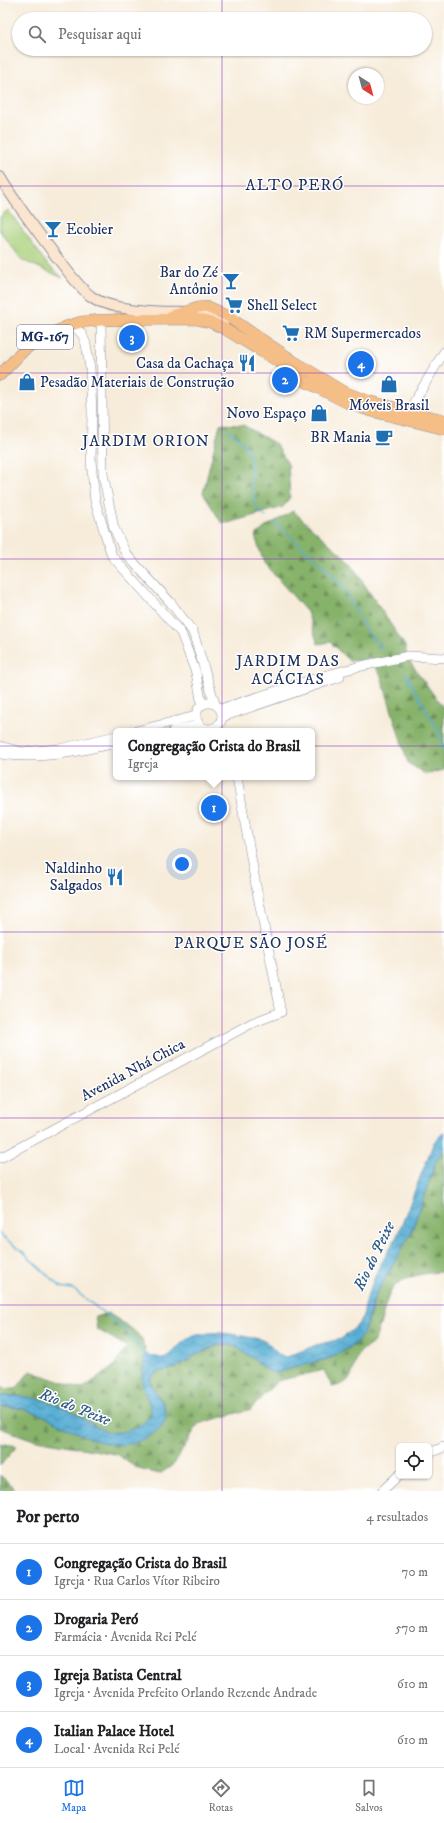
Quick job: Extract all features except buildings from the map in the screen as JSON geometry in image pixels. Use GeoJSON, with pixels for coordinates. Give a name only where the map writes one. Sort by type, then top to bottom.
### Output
{"type":"FeatureCollection","features":[{"type":"Feature","properties":{"kind":"main road"},"geometry":{"type":"LineString","coordinates":[[0,177],[25,215],[68,271],[92,297],[105,304],[143,310],[187,311],[206,314],[218,320],[248,342]]}},
{"type":"Feature","properties":{"kind":"main road"},"geometry":{"type":"LineString","coordinates":[[143,310],[163,305],[203,306]]}},
{"type":"Feature","properties":{"kind":"main road"},"geometry":{"type":"LineString","coordinates":[[155,320],[203,306]]}},
{"type":"Feature","properties":{"kind":"main road","name":"MG-167"},"geometry":{"type":"LineString","coordinates":[[203,306],[227,316],[332,386],[444,429]]}},
{"type":"Feature","properties":{"kind":"main road","name":"MG-167"},"geometry":{"type":"LineString","coordinates":[[0,375],[24,350],[47,336],[73,324],[101,320],[196,319],[212,322],[248,342],[287,367],[304,381],[348,403],[409,416],[444,420]]}},
{"type":"Feature","properties":{"kind":"street"},"geometry":{"type":"LineString","coordinates":[[101,320],[103,474],[114,528],[126,554],[171,603],[193,632],[220,717]]}},
{"type":"Feature","properties":{"kind":"street"},"geometry":{"type":"LineString","coordinates":[[73,324],[82,334],[86,344],[90,368],[92,413],[91,461],[95,501],[112,556],[181,633],[196,673],[202,705],[196,716],[148,728]]}},
{"type":"Feature","properties":{"kind":"street"},"geometry":{"type":"LineString","coordinates":[[86,344],[92,339],[98,340],[101,343]]}},
{"type":"Feature","properties":{"kind":"street"},"geometry":{"type":"LineString","coordinates":[[409,416],[428,377],[444,352]]}},
{"type":"Feature","properties":{"kind":"street"},"geometry":{"type":"LineString","coordinates":[[196,716],[205,728],[214,728],[220,717],[323,676],[408,656],[444,658]]}},
{"type":"Feature","properties":{"kind":"street"},"geometry":{"type":"LineString","coordinates":[[202,705],[220,717]]}},
{"type":"Feature","properties":{"kind":"street"},"geometry":{"type":"LineString","coordinates":[[0,746],[22,752],[59,749],[113,737]]}},
{"type":"Feature","properties":{"kind":"street"},"geometry":{"type":"LineString","coordinates":[[0,754],[22,758],[61,756],[113,745]]}},
{"type":"Feature","properties":{"kind":"street","name":"Avenida Nhá Chica"},"geometry":{"type":"LineString","coordinates":[[0,1158],[252,1023],[281,1012],[248,844],[237,780]]}},
{"type":"Feature","properties":{"kind":"street"},"geometry":{"type":"LineString","coordinates":[[432,1452],[444,1447]]}},
{"type":"Feature","properties":{"kind":"street"},"geometry":{"type":"LineString","coordinates":[[382,1491],[396,1478]]}},
{"type":"Feature","properties":{"kind":"green space"},"geometry":{"type":"Polygon","coordinates":[[[8,210],[47,264],[63,278],[22,260],[0,231],[0,217],[8,210]]]}},
{"type":"Feature","properties":{"kind":"green space"},"geometry":{"type":"Polygon","coordinates":[[[220,424],[243,425],[276,444],[288,464],[290,497],[283,507],[228,523],[221,522],[203,493],[220,424]]]}},
{"type":"Feature","properties":{"kind":"green space"},"geometry":{"type":"Polygon","coordinates":[[[293,511],[349,561],[405,646],[407,658],[444,709],[444,770],[425,774],[408,763],[381,676],[371,659],[349,661],[330,642],[318,644],[307,612],[264,563],[255,536],[267,526],[293,511]]]}},
{"type":"Feature","properties":{"kind":"green space"},"geometry":{"type":"Polygon","coordinates":[[[444,1150],[444,1272],[407,1278],[395,1286],[388,1297],[374,1341],[371,1345],[360,1352],[352,1375],[346,1382],[332,1387],[324,1370],[277,1381],[251,1409],[198,1424],[174,1464],[160,1474],[138,1469],[116,1454],[31,1439],[0,1428],[0,1407],[19,1408],[136,1441],[154,1433],[165,1405],[153,1389],[150,1378],[158,1372],[178,1367],[194,1356],[222,1344],[237,1347],[265,1369],[275,1373],[330,1358],[350,1348],[354,1345],[368,1322],[375,1296],[411,1233],[436,1161],[444,1150]]]}},
{"type":"Feature","properties":{"kind":"green space"},"geometry":{"type":"Polygon","coordinates":[[[108,1313],[135,1332],[145,1346],[146,1351],[142,1380],[152,1410],[146,1421],[140,1426],[127,1432],[107,1432],[97,1428],[70,1410],[60,1406],[30,1398],[0,1396],[0,1388],[16,1389],[30,1371],[82,1389],[113,1367],[127,1347],[97,1329],[95,1317],[108,1313]]]}},
{"type":"Feature","properties":{"kind":"green space"},"geometry":{"type":"Polygon","coordinates":[[[0,1443],[17,1446],[0,1466],[0,1443]]]}},
{"type":"Feature","properties":{"kind":"green space"},"geometry":{"type":"Polygon","coordinates":[[[0,1475],[17,1491],[0,1491],[0,1475]]]}},
{"type":"Feature","properties":{"kind":"water","name":"Rio do Peixe"},"geometry":{"type":"Polygon","coordinates":[[[444,1132],[444,1150],[436,1161],[411,1233],[375,1296],[363,1335],[354,1345],[330,1358],[275,1373],[265,1369],[254,1359],[233,1345],[217,1345],[194,1356],[178,1367],[158,1372],[150,1378],[153,1388],[164,1406],[166,1417],[160,1428],[151,1435],[133,1443],[116,1444],[100,1441],[83,1435],[35,1412],[16,1408],[0,1407],[0,1396],[38,1399],[53,1403],[69,1410],[101,1429],[110,1432],[119,1432],[139,1426],[151,1415],[150,1404],[142,1382],[146,1354],[164,1359],[189,1338],[205,1333],[223,1333],[259,1339],[269,1344],[280,1355],[287,1357],[316,1345],[341,1339],[356,1327],[362,1319],[368,1294],[378,1269],[397,1236],[434,1142],[444,1132]]]}},
{"type":"Feature","properties":{"kind":"waterway"},"geometry":{"type":"LineString","coordinates":[[228,430],[247,447],[250,459],[251,486],[254,503],[266,517]]}},
{"type":"Feature","properties":{"kind":"waterway"},"geometry":{"type":"LineString","coordinates":[[275,523],[323,565],[342,586],[366,630],[383,650]]}},
{"type":"Feature","properties":{"kind":"waterway"},"geometry":{"type":"LineString","coordinates":[[405,673],[438,730],[444,751]]}},
{"type":"Feature","properties":{"kind":"waterway"},"geometry":{"type":"LineString","coordinates":[[0,1233],[1,1236],[24,1252],[61,1287],[73,1289],[128,1332],[147,1358]]}},
{"type":"Feature","properties":{"kind":"place","name":"Ecobier"},"geometry":{"type":"Point","coordinates":[53,229]}},
{"type":"Feature","properties":{"kind":"place","name":"Bar do Zé Antônio"},"geometry":{"type":"Point","coordinates":[231,281]}},
{"type":"Feature","properties":{"kind":"place","name":"Shell Select"},"geometry":{"type":"Point","coordinates":[234,305]}},
{"type":"Feature","properties":{"kind":"place","name":"RM Supermercados"},"geometry":{"type":"Point","coordinates":[291,333]}},
{"type":"Feature","properties":{"kind":"place","name":"Igreja Batista Central"},"geometry":{"type":"Point","coordinates":[132,338]}},
{"type":"Feature","properties":{"kind":"place","name":"Casa da Cachaça"},"geometry":{"type":"Point","coordinates":[247,363]}},
{"type":"Feature","properties":{"kind":"place","name":"Italian Palace Hotel"},"geometry":{"type":"Point","coordinates":[361,364]}},
{"type":"Feature","properties":{"kind":"place","name":"Drogaria Peró"},"geometry":{"type":"Point","coordinates":[285,380]}},
{"type":"Feature","properties":{"kind":"place","name":"Pesadão Materiais de Construção"},"geometry":{"type":"Point","coordinates":[27,382]}},
{"type":"Feature","properties":{"kind":"place","name":"Móveis Brasil"},"geometry":{"type":"Point","coordinates":[389,384]}},
{"type":"Feature","properties":{"kind":"place","name":"Novo Espaço"},"geometry":{"type":"Point","coordinates":[319,413]}},
{"type":"Feature","properties":{"kind":"place","name":"BR Mania"},"geometry":{"type":"Point","coordinates":[384,437]}},
{"type":"Feature","properties":{"kind":"place","name":"Congregação Crista do Brasil"},"geometry":{"type":"Point","coordinates":[214,808]}},
{"type":"Feature","properties":{"kind":"place","name":"Naldinho Salgados"},"geometry":{"type":"Point","coordinates":[115,877]}},
{"type":"Feature","properties":{"kind":"district","name":"ALTO PERÓ"},"geometry":{"type":"Point","coordinates":[295,185]}},
{"type":"Feature","properties":{"kind":"district","name":"JARDIM ORION"},"geometry":{"type":"Point","coordinates":[146,441]}},
{"type":"Feature","properties":{"kind":"district","name":"JARDIM DAS ACÁCIAS"},"geometry":{"type":"Point","coordinates":[288,670]}},
{"type":"Feature","properties":{"kind":"district","name":"PARQUE SÃO JOSÉ"},"geometry":{"type":"Point","coordinates":[251,943]}}]}
